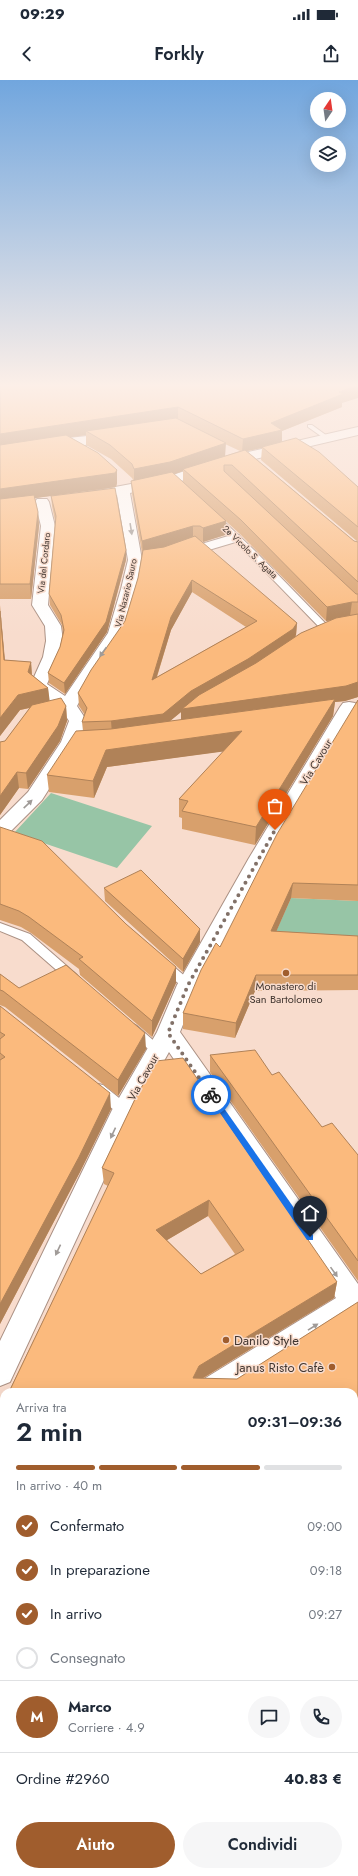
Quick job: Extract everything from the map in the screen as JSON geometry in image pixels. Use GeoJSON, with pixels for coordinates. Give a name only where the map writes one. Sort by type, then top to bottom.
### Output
{"type":"FeatureCollection","features":[{"type":"Feature","properties":{"kind":"street"},"geometry":{"type":"LineString","coordinates":[[76,498],[122,484],[176,482],[219,468]]}},
{"type":"Feature","properties":{"kind":"street"},"geometry":{"type":"LineString","coordinates":[[260,468],[263,470]]}},
{"type":"Feature","properties":{"kind":"street","name":"Via Nazario Sauro"},"geometry":{"type":"LineString","coordinates":[[68,706],[82,682],[116,633],[139,560],[122,484]]}},
{"type":"Feature","properties":{"kind":"street","name":"Via del Cordaro"},"geometry":{"type":"LineString","coordinates":[[42,502],[48,526],[40,605],[43,614],[53,626],[54,646],[38,686],[68,706]]}},
{"type":"Feature","properties":{"kind":"street"},"geometry":{"type":"LineString","coordinates":[[202,548],[235,538]]}},
{"type":"Feature","properties":{"kind":"street"},"geometry":{"type":"LineString","coordinates":[[318,631],[340,623]]}},
{"type":"Feature","properties":{"kind":"street"},"geometry":{"type":"LineString","coordinates":[[326,710],[353,705]]}},
{"type":"Feature","properties":{"kind":"street","name":"Via Cavour"},"geometry":{"type":"LineString","coordinates":[[0,1372],[124,1110],[163,1042],[188,985],[259,858],[353,705]]}},
{"type":"Feature","properties":{"kind":"street"},"geometry":{"type":"LineString","coordinates":[[2,835],[35,796],[70,742],[78,721],[68,706],[47,710]]}},
{"type":"Feature","properties":{"kind":"street"},"geometry":{"type":"LineString","coordinates":[[70,742],[91,741]]}},
{"type":"Feature","properties":{"kind":"street"},"geometry":{"type":"LineString","coordinates":[[163,1042],[356,1300],[215,1388]]}},
{"type":"Feature","properties":{"kind":"lane","name":"2e Vicolo S. Agata"},"geometry":{"type":"LineString","coordinates":[[211,514],[251,552],[318,631]]}},
{"type":"Feature","properties":{"kind":"lane"},"geometry":{"type":"LineString","coordinates":[[0,927],[26,937],[80,984]]}},
{"type":"Feature","properties":{"kind":"lane"},"geometry":{"type":"LineString","coordinates":[[154,956],[188,985]]}},
{"type":"Feature","properties":{"kind":"lane"},"geometry":{"type":"LineString","coordinates":[[122,1020],[163,1042]]}},
{"type":"Feature","properties":{"kind":"lane"},"geometry":{"type":"LineString","coordinates":[[87,1080],[124,1110]]}},
{"type":"Feature","properties":{"kind":"green space"},"geometry":{"type":"Polygon","coordinates":[[[51,793],[152,826],[117,868],[14,833],[51,793]]]}},
{"type":"Feature","properties":{"kind":"green space"},"geometry":{"type":"Polygon","coordinates":[[[291,898],[358,901],[358,956],[266,954],[291,898]]]}},
{"type":"Feature","properties":{"kind":"building"},"geometry":{"type":"Polygon","coordinates":[[[0,468],[115,468],[117,470],[115,473],[0,489],[0,468]]]}},
{"type":"Feature","properties":{"kind":"building"},"geometry":{"type":"Polygon","coordinates":[[[224,468],[224,471],[356,594],[358,594],[358,602],[327,607],[241,520],[183,469],[224,468]]]}},
{"type":"Feature","properties":{"kind":"building"},"geometry":{"type":"Polygon","coordinates":[[[235,468],[266,468],[354,541],[358,542],[358,582],[235,468]]]}},
{"type":"Feature","properties":{"kind":"building"},"geometry":{"type":"Polygon","coordinates":[[[287,468],[337,468],[358,487],[358,527],[287,468]]]}},
{"type":"Feature","properties":{"kind":"building"},"geometry":{"type":"Polygon","coordinates":[[[172,472],[226,521],[203,528],[200,526],[193,526],[142,541],[131,481],[172,472]]]}},
{"type":"Feature","properties":{"kind":"building"},"geometry":{"type":"Polygon","coordinates":[[[115,488],[126,550],[106,622],[64,683],[48,673],[60,647],[64,630],[61,615],[49,594],[56,516],[51,496],[115,488]]]}},
{"type":"Feature","properties":{"kind":"building"},"geometry":{"type":"Polygon","coordinates":[[[34,495],[38,512],[30,584],[0,584],[0,499],[34,495]]]}},
{"type":"Feature","properties":{"kind":"building"},"geometry":{"type":"Polygon","coordinates":[[[195,536],[297,623],[293,629],[248,659],[191,691],[163,714],[111,721],[82,722],[87,708],[78,693],[91,670],[125,621],[138,578],[143,550],[164,547],[195,536]],[[192,580],[171,617],[152,680],[257,621],[192,580]]]}},
{"type":"Feature","properties":{"kind":"building"},"geometry":{"type":"Polygon","coordinates":[[[0,611],[4,660],[31,662],[28,672],[48,688],[18,695],[0,718],[0,611]]]}},
{"type":"Feature","properties":{"kind":"building"},"geometry":{"type":"Polygon","coordinates":[[[358,614],[358,682],[346,686],[182,709],[199,695],[256,663],[301,633],[336,618],[358,614]]]}},
{"type":"Feature","properties":{"kind":"building"},"geometry":{"type":"Polygon","coordinates":[[[61,698],[66,706],[58,726],[26,773],[17,772],[0,796],[0,742],[5,741],[32,705],[61,698]]]}},
{"type":"Feature","properties":{"kind":"building"},"geometry":{"type":"Polygon","coordinates":[[[335,699],[256,827],[182,811],[188,801],[179,799],[242,731],[106,750],[93,781],[47,775],[76,731],[111,729],[335,699]]]}},
{"type":"Feature","properties":{"kind":"building"},"geometry":{"type":"Polygon","coordinates":[[[358,700],[358,885],[293,883],[271,931],[358,936],[358,975],[256,975],[236,1023],[183,1013],[201,970],[216,943],[220,947],[277,834],[358,700]]]}},
{"type":"Feature","properties":{"kind":"building"},"geometry":{"type":"Polygon","coordinates":[[[0,827],[42,841],[126,924],[176,967],[152,1021],[79,959],[83,957],[29,917],[19,911],[0,904],[0,827]]]}},
{"type":"Feature","properties":{"kind":"building"},"geometry":{"type":"Polygon","coordinates":[[[141,870],[200,929],[183,959],[104,888],[141,870]]]}},
{"type":"Feature","properties":{"kind":"building"},"geometry":{"type":"Polygon","coordinates":[[[66,965],[145,1033],[118,1080],[0,990],[0,974],[19,988],[66,965]]]}},
{"type":"Feature","properties":{"kind":"building"},"geometry":{"type":"Polygon","coordinates":[[[0,1006],[110,1093],[79,1157],[0,1304],[0,1060],[5,1057],[0,1053],[0,1039],[5,1035],[0,1032],[0,1006]]]}},
{"type":"Feature","properties":{"kind":"building"},"geometry":{"type":"Polygon","coordinates":[[[255,1050],[272,1075],[279,1072],[322,1127],[332,1123],[358,1155],[358,1261],[210,1055],[255,1050]]]}},
{"type":"Feature","properties":{"kind":"building"},"geometry":{"type":"Polygon","coordinates":[[[183,1058],[337,1282],[199,1366],[193,1378],[237,1379],[358,1302],[358,1388],[11,1388],[114,1173],[102,1168],[136,1097],[156,1061],[183,1058]],[[209,1200],[156,1230],[201,1274],[244,1250],[209,1200]]]}},
{"type":"Feature","properties":{"kind":"way so far"},"geometry":{"type":"LineString","coordinates":[[211,1095],[168,1033],[188,985],[275,830]]}},
{"type":"Feature","properties":{"kind":"place","name":"Monastero di San Bartolomeo"},"geometry":{"type":"Point","coordinates":[286,973]}},
{"type":"Feature","properties":{"kind":"place","name":"Danilo Style"},"geometry":{"type":"Point","coordinates":[226,1340]}},
{"type":"Feature","properties":{"kind":"place","name":"Janus Risto Cafè"},"geometry":{"type":"Point","coordinates":[332,1367]}},
{"type":"Feature","properties":{"kind":"route"},"geometry":{"type":"LineString","coordinates":[[211,1095],[310,1237]]}}]}
